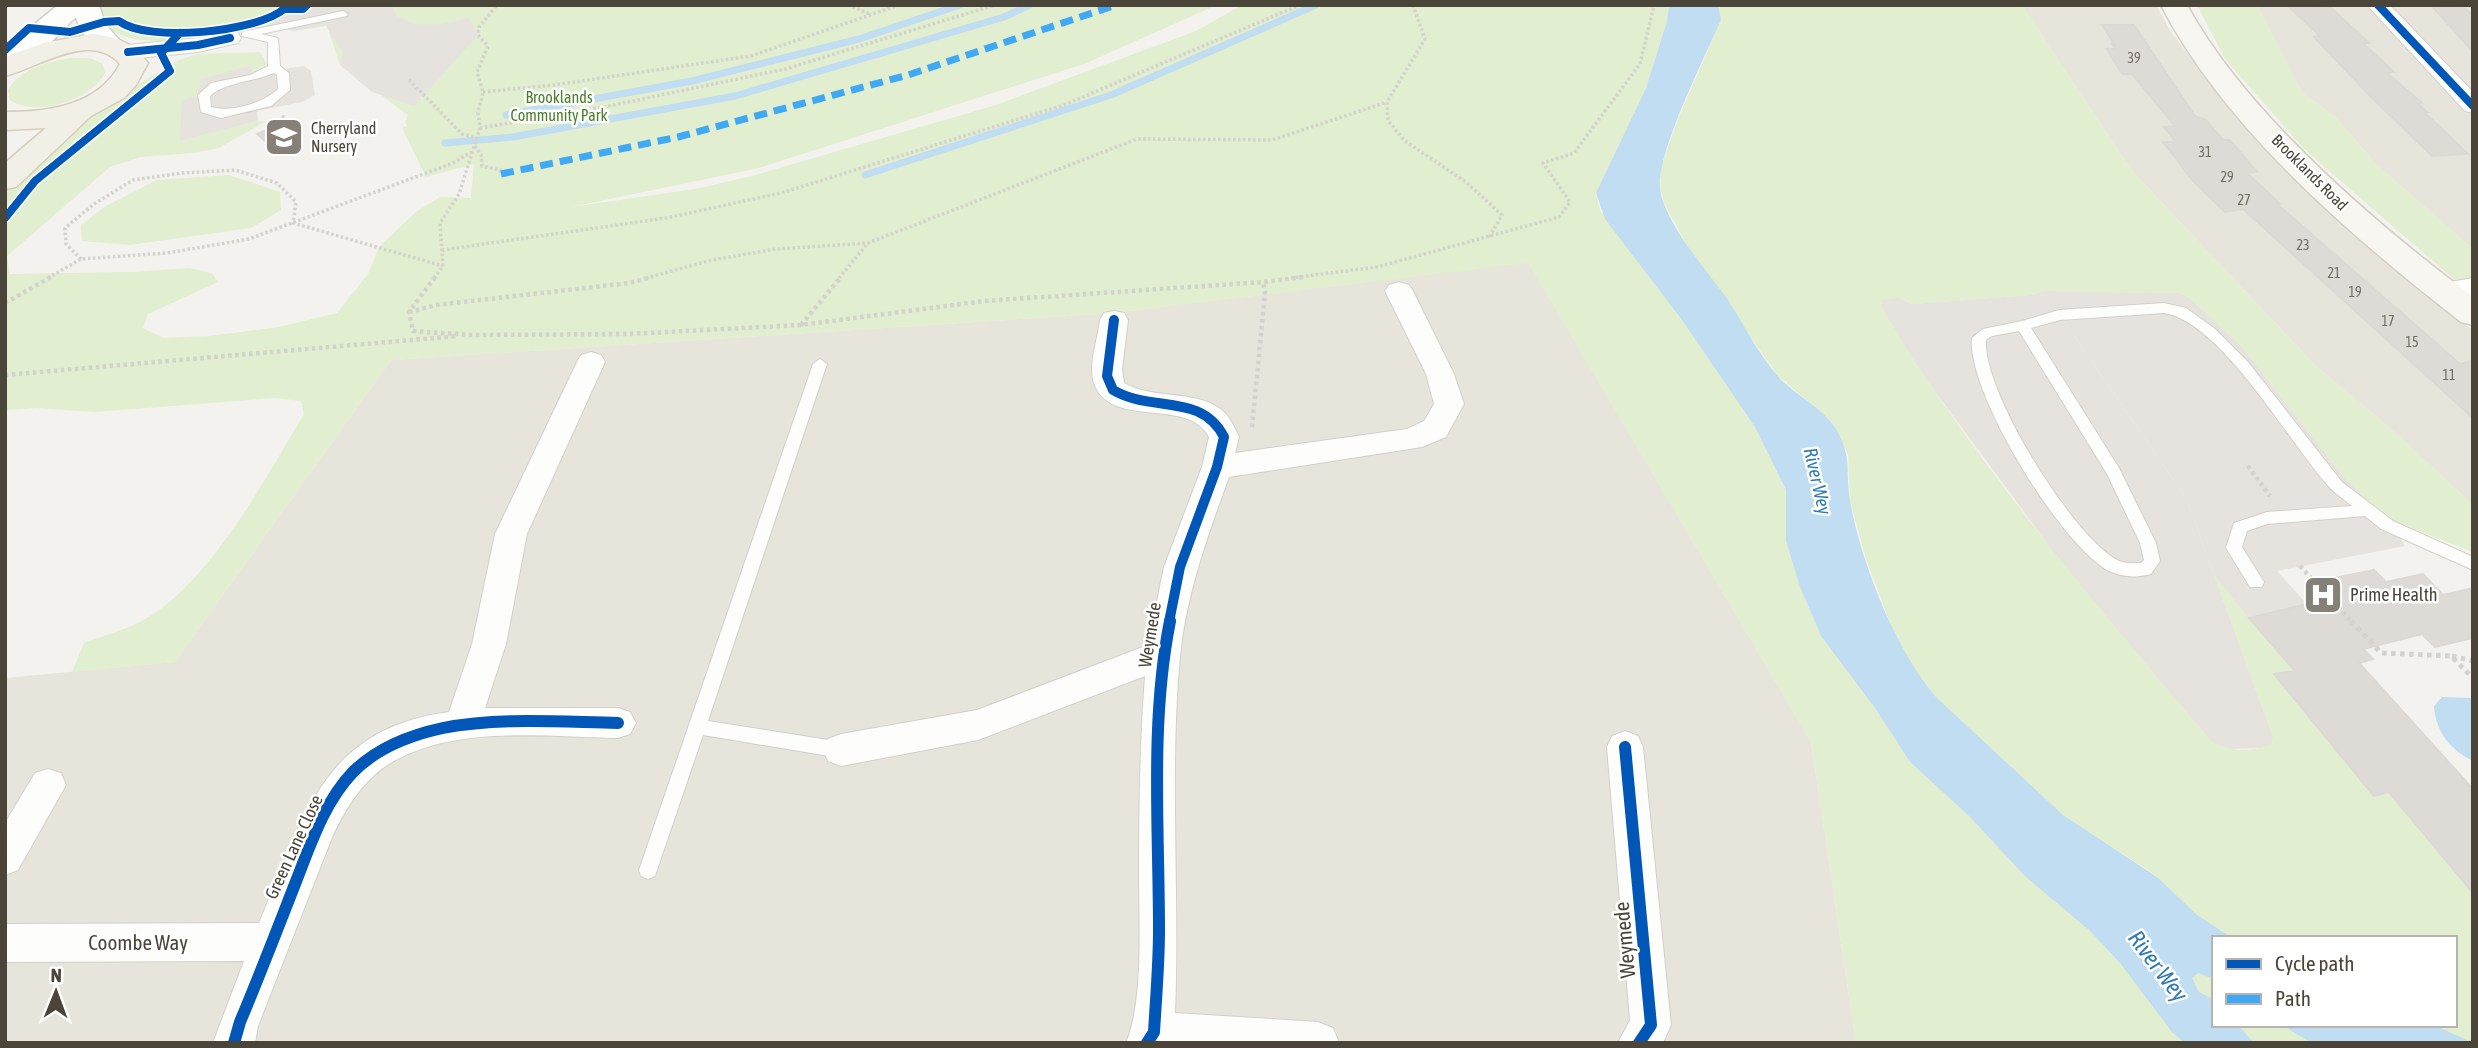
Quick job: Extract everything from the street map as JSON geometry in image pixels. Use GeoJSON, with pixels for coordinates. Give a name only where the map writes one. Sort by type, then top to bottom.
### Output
{"type":"FeatureCollection","features":[{"type":"Feature","properties":{"kind":"main road","name":"Brooklands Road"},"geometry":{"type":"LineString","coordinates":[[2174,5],[2205,59],[2306,172],[2473,314]]}},
{"type":"Feature","properties":{"kind":"main road"},"geometry":{"type":"LineString","coordinates":[[5,180],[86,107],[119,88],[122,58],[64,47],[10,66]]}},
{"type":"Feature","properties":{"kind":"main road"},"geometry":{"type":"LineString","coordinates":[[5,121],[44,120],[86,107]]}},
{"type":"Feature","properties":{"kind":"street"},"geometry":{"type":"LineString","coordinates":[[10,66],[74,5]]}},
{"type":"Feature","properties":{"kind":"street"},"geometry":{"type":"LineString","coordinates":[[86,5],[92,26],[122,58],[238,36]]}},
{"type":"Feature","properties":{"kind":"street"},"geometry":{"type":"LineString","coordinates":[[2378,5],[2473,106]]}},
{"type":"Feature","properties":{"kind":"street"},"geometry":{"type":"LineString","coordinates":[[2443,291],[2473,287]]}},
{"type":"Feature","properties":{"kind":"street"},"geometry":{"type":"LineString","coordinates":[[1233,464],[1410,439],[1435,429],[1449,404],[1440,374],[1399,291]]}},
{"type":"Feature","properties":{"kind":"street","name":"Weymede"},"geometry":{"type":"LineString","coordinates":[[1114,320],[1108,381],[1115,393],[1139,401],[1184,407],[1212,417],[1224,437],[1233,464],[1180,567],[1163,654],[1157,755],[1159,934],[1150,1038],[1318,1043]]}},
{"type":"Feature","properties":{"kind":"street"},"geometry":{"type":"LineString","coordinates":[[462,726],[489,644],[511,534],[591,362]]}},
{"type":"Feature","properties":{"kind":"street","name":"Weymede"},"geometry":{"type":"LineString","coordinates":[[841,750],[978,725],[1163,654]]}},
{"type":"Feature","properties":{"kind":"street","name":"Green Lane Close"},"geometry":{"type":"LineString","coordinates":[[234,1043],[270,942],[328,809],[353,772],[382,748],[419,731],[537,722],[618,723]]}},
{"type":"Feature","properties":{"kind":"street","name":"Weymede"},"geometry":{"type":"LineString","coordinates":[[1625,747],[1651,1025],[1639,1043]]}},
{"type":"Feature","properties":{"kind":"street"},"geometry":{"type":"LineString","coordinates":[[5,858],[48,785]]}},
{"type":"Feature","properties":{"kind":"street","name":"Coombe Way"},"geometry":{"type":"LineString","coordinates":[[5,943],[270,942]]}},
{"type":"Feature","properties":{"kind":"lane"},"geometry":{"type":"LineString","coordinates":[[238,36],[343,14]]}},
{"type":"Feature","properties":{"kind":"lane"},"geometry":{"type":"LineString","coordinates":[[238,36],[274,40],[274,68]]}},
{"type":"Feature","properties":{"kind":"lane"},"geometry":{"type":"LineString","coordinates":[[274,68],[283,74],[284,90],[271,102],[221,114],[205,108],[204,95],[215,85],[253,78],[274,68]]}},
{"type":"Feature","properties":{"kind":"lane"},"geometry":{"type":"LineString","coordinates":[[2023,326],[2113,472],[2148,542],[2151,561],[2145,569],[2129,571],[2112,566],[2070,527],[2036,476],[2001,412],[1979,360],[1979,338],[1988,332],[2023,326],[2059,315],[2164,308],[2189,314],[2243,366],[2330,478],[2387,525],[2473,564]]}},
{"type":"Feature","properties":{"kind":"lane"},"geometry":{"type":"LineString","coordinates":[[648,870],[820,364]]}},
{"type":"Feature","properties":{"kind":"lane"},"geometry":{"type":"LineString","coordinates":[[2256,582],[2234,548],[2240,527],[2267,518],[2369,510]]}},
{"type":"Feature","properties":{"kind":"lane"},"geometry":{"type":"LineString","coordinates":[[698,727],[841,750]]}},
{"type":"Feature","properties":{"kind":"path"},"geometry":{"type":"LineString","coordinates":[[497,5],[479,27],[478,35],[488,46],[477,72],[483,92],[478,113],[480,128],[458,194],[440,223],[443,266],[410,312],[413,331],[472,335],[628,334],[801,325],[984,301],[1263,282],[1377,267],[1489,238],[1559,217],[1570,202],[1543,163],[1574,153],[1640,64],[1654,5]]}},
{"type":"Feature","properties":{"kind":"path"},"geometry":{"type":"LineString","coordinates":[[848,5],[871,15]]}},
{"type":"Feature","properties":{"kind":"path"},"geometry":{"type":"LineString","coordinates":[[483,92],[554,85],[751,56],[899,5]]}},
{"type":"Feature","properties":{"kind":"path"},"geometry":{"type":"LineString","coordinates":[[480,128],[604,107],[785,69],[995,5]]}},
{"type":"Feature","properties":{"kind":"path"},"geometry":{"type":"LineString","coordinates":[[442,250],[666,218],[781,193],[1064,105],[1300,5]]}},
{"type":"Feature","properties":{"kind":"path"},"geometry":{"type":"LineString","coordinates":[[1413,5],[1425,39],[1388,102],[1388,121],[1405,141],[1466,182],[1502,215],[1489,238]]}},
{"type":"Feature","properties":{"kind":"path"},"geometry":{"type":"LineString","coordinates":[[409,80],[462,134],[475,137]]}},
{"type":"Feature","properties":{"kind":"path"},"geometry":{"type":"LineString","coordinates":[[410,312],[436,305],[629,283],[712,260],[776,248],[868,243],[1137,139],[1272,140],[1388,102]]}},
{"type":"Feature","properties":{"kind":"path"},"geometry":{"type":"LineString","coordinates":[[475,145],[481,155],[482,166],[499,170],[501,174]]}},
{"type":"Feature","properties":{"kind":"path"},"geometry":{"type":"LineString","coordinates":[[5,303],[81,259],[181,251],[249,239],[453,163],[470,154],[475,145]]}},
{"type":"Feature","properties":{"kind":"path"},"geometry":{"type":"LineString","coordinates":[[81,259],[66,244],[65,228],[94,204],[133,180],[181,173],[235,170],[277,183],[296,202],[293,223]]}},
{"type":"Feature","properties":{"kind":"path"},"geometry":{"type":"LineString","coordinates":[[293,223],[443,266]]}},
{"type":"Feature","properties":{"kind":"path"},"geometry":{"type":"LineString","coordinates":[[801,325],[868,243]]}},
{"type":"Feature","properties":{"kind":"path"},"geometry":{"type":"LineString","coordinates":[[1233,464],[1263,282]]}},
{"type":"Feature","properties":{"kind":"path"},"geometry":{"type":"LineString","coordinates":[[5,375],[472,335]]}},
{"type":"Feature","properties":{"kind":"path"},"geometry":{"type":"LineString","coordinates":[[2248,466],[2286,517]]}},
{"type":"Feature","properties":{"kind":"path"},"geometry":{"type":"LineString","coordinates":[[2300,566],[2381,653],[2451,656],[2473,661]]}},
{"type":"Feature","properties":{"kind":"path"},"geometry":{"type":"LineString","coordinates":[[2451,656],[2473,678]]}},
{"type":"Feature","properties":{"kind":"shaded area"},"geometry":{"type":"Polygon","coordinates":[[[288,5],[392,5],[396,16],[418,25],[443,24],[469,18],[478,35],[414,106],[372,92],[340,65],[343,52],[326,24],[294,31],[269,23],[288,5]]]}},
{"type":"Feature","properties":{"kind":"shaded area"},"geometry":{"type":"Polygon","coordinates":[[[2022,5],[2156,5],[2171,32],[2212,86],[2306,190],[2428,296],[2473,330],[2473,505],[2392,430],[2314,364],[2132,171],[2022,5]]]}},
{"type":"Feature","properties":{"kind":"shaded area"},"geometry":{"type":"Polygon","coordinates":[[[2257,5],[2473,5],[2473,249],[2379,167],[2335,117],[2301,91],[2257,5]]]}},
{"type":"Feature","properties":{"kind":"shaded area"},"geometry":{"type":"Polygon","coordinates":[[[250,66],[252,74],[304,66],[311,71],[315,95],[302,102],[257,111],[258,121],[180,141],[182,100],[198,96],[201,79],[250,66]]]}},
{"type":"Feature","properties":{"kind":"shaded area"},"geometry":{"type":"Polygon","coordinates":[[[1528,262],[1811,742],[1856,1043],[5,1043],[5,678],[175,662],[391,360],[1114,313],[1528,262]]]}},
{"type":"Feature","properties":{"kind":"shaded area"},"geometry":{"type":"Polygon","coordinates":[[[2043,291],[2186,498],[2273,737],[2272,745],[2263,748],[2230,749],[2218,747],[2208,738],[2064,566],[1914,363],[1882,308],[1882,300],[1885,298],[1899,298],[1912,304],[2031,295],[2043,291]]]}},
{"type":"Feature","properties":{"kind":"shaded area"},"geometry":{"type":"Polygon","coordinates":[[[2043,291],[2179,293],[2189,298],[2242,347],[2347,481],[2391,520],[2405,546],[2277,571],[2307,604],[2249,618],[2214,575],[2186,498],[2043,291]]]}},
{"type":"Feature","properties":{"kind":"green space","name":"Brooklands Community Park"},"geometry":{"type":"Polygon","coordinates":[[[99,5],[1217,5],[1084,64],[759,168],[571,207],[695,189],[752,176],[996,105],[1196,31],[1242,5],[1669,5],[1667,21],[1646,88],[1596,193],[1600,210],[1682,320],[1755,427],[1786,490],[1786,541],[1800,587],[1821,636],[1875,708],[1910,762],[1969,816],[2025,875],[2089,930],[2113,956],[2157,876],[2063,815],[1921,680],[1898,644],[1866,559],[1850,500],[1848,454],[1828,418],[1778,376],[1688,247],[1664,203],[1660,188],[1661,167],[1678,119],[1721,20],[1718,5],[2022,5],[2132,171],[2314,364],[2392,430],[2473,505],[2473,552],[2391,520],[2347,481],[2242,347],[2179,293],[2043,291],[2031,295],[1912,304],[1899,298],[1882,300],[1882,308],[1917,365],[1995,476],[2208,738],[2222,746],[2247,750],[2272,744],[2273,737],[2214,575],[2295,671],[2274,675],[2374,796],[2389,792],[2468,888],[2473,888],[2473,1043],[1856,1043],[1811,742],[1528,263],[1114,313],[391,360],[175,662],[72,672],[84,643],[140,622],[189,584],[233,529],[304,414],[301,401],[275,398],[94,412],[37,408],[5,410],[5,190],[25,168],[93,111],[179,60],[197,54],[260,52],[267,64],[252,74],[250,67],[198,96],[180,141],[258,121],[265,122],[219,148],[141,157],[110,167],[7,256],[10,274],[190,268],[212,273],[218,282],[148,314],[143,328],[163,338],[209,336],[279,327],[337,313],[368,274],[379,247],[417,211],[440,197],[471,198],[474,164],[426,177],[402,128],[407,126],[405,122],[408,115],[340,65],[327,26],[294,31],[277,27],[212,37],[158,41],[134,39],[116,32],[101,15],[99,5]]]}},
{"type":"Feature","properties":{"kind":"green space"},"geometry":{"type":"Polygon","coordinates":[[[2197,5],[2257,5],[2301,91],[2335,117],[2379,167],[2473,249],[2473,296],[2304,149],[2225,59],[2197,5]]]}},
{"type":"Feature","properties":{"kind":"green space"},"geometry":{"type":"Polygon","coordinates":[[[70,58],[90,58],[103,64],[105,73],[88,91],[62,103],[34,107],[10,100],[8,90],[27,72],[43,64],[70,58]]]}},
{"type":"Feature","properties":{"kind":"green space"},"geometry":{"type":"Polygon","coordinates":[[[229,175],[280,192],[281,210],[251,228],[130,245],[82,241],[81,225],[104,207],[157,180],[229,175]]]}},
{"type":"Feature","properties":{"kind":"water","name":"River Wey"},"geometry":{"type":"Polygon","coordinates":[[[1669,5],[1718,5],[1721,20],[1683,104],[1666,151],[1660,188],[1663,201],[1678,231],[1728,300],[1770,366],[1836,429],[1847,457],[1850,500],[1862,550],[1882,604],[1907,655],[1936,697],[2063,815],[2157,877],[2197,915],[2229,936],[2212,936],[2212,978],[2198,973],[2192,978],[2199,992],[2212,999],[2212,1027],[2240,1027],[2254,1043],[2185,1043],[2172,1032],[2120,963],[2089,930],[2025,876],[1969,816],[1910,762],[1875,708],[1821,636],[1800,587],[1786,541],[1786,490],[1755,427],[1682,320],[1605,219],[1596,193],[1646,88],[1667,21],[1669,5]]]}},
{"type":"Feature","properties":{"kind":"water"},"geometry":{"type":"Polygon","coordinates":[[[2442,697],[2473,698],[2473,761],[2451,746],[2441,732],[2434,706],[2442,697]]]}},
{"type":"Feature","properties":{"kind":"water"},"geometry":{"type":"Polygon","coordinates":[[[2285,1027],[2438,1027],[2473,1043],[2312,1043],[2285,1027]]]}},
{"type":"Feature","properties":{"kind":"building"},"geometry":{"type":"Polygon","coordinates":[[[2431,5],[2462,5],[2473,16],[2473,52],[2431,5]]]}},
{"type":"Feature","properties":{"kind":"building"},"geometry":{"type":"Polygon","coordinates":[[[2329,6],[2369,43],[2363,43],[2394,72],[2387,73],[2422,103],[2418,104],[2427,112],[2424,112],[2468,154],[2432,156],[2371,97],[2314,37],[2320,36],[2289,7],[2329,6]]]}},
{"type":"Feature","properties":{"kind":"building"},"geometry":{"type":"Polygon","coordinates":[[[2102,25],[2134,25],[2195,116],[2206,120],[2223,140],[2230,140],[2257,172],[2247,173],[2280,204],[2277,204],[2460,364],[2473,361],[2473,418],[2243,209],[2225,212],[2193,181],[2163,142],[2176,142],[2164,127],[2175,126],[2132,74],[2122,74],[2107,49],[2115,49],[2112,44],[2115,45],[2102,25]]]}},
{"type":"Feature","properties":{"kind":"building"},"geometry":{"type":"Polygon","coordinates":[[[282,123],[298,141],[277,151],[257,134],[282,123]]]}},
{"type":"Feature","properties":{"kind":"building"},"geometry":{"type":"Polygon","coordinates":[[[2374,570],[2386,582],[2423,574],[2443,595],[2473,588],[2473,638],[2435,647],[2422,634],[2363,649],[2373,659],[2359,663],[2473,789],[2473,893],[2389,792],[2374,796],[2274,674],[2295,671],[2249,618],[2344,595],[2328,579],[2374,570]]]}},
{"type":"Feature","properties":{"kind":"waterway"},"geometry":{"type":"LineString","coordinates":[[506,115],[692,81],[859,39],[960,5]]}},
{"type":"Feature","properties":{"kind":"waterway"},"geometry":{"type":"LineString","coordinates":[[445,143],[513,137],[735,96],[1004,17],[1030,5]]}},
{"type":"Feature","properties":{"kind":"waterway"},"geometry":{"type":"LineString","coordinates":[[865,175],[1111,95],[1316,5]]}},
{"type":"Feature","properties":{"kind":"marked path"},"geometry":{"type":"LineString","coordinates":[[501,174],[678,137],[908,75],[1116,5]]}},
{"type":"Feature","properties":{"kind":"cycle path"},"geometry":{"type":"LineString","coordinates":[[5,50],[29,28],[70,32],[104,22],[119,21],[128,28],[159,34],[180,33],[238,26],[277,15],[284,9],[303,9],[307,5]]}},
{"type":"Feature","properties":{"kind":"cycle path"},"geometry":{"type":"LineString","coordinates":[[2378,5],[2473,106]]}},
{"type":"Feature","properties":{"kind":"cycle path"},"geometry":{"type":"LineString","coordinates":[[5,218],[35,181],[170,71],[161,53],[180,33]]}},
{"type":"Feature","properties":{"kind":"cycle path"},"geometry":{"type":"LineString","coordinates":[[128,52],[198,45],[230,38]]}},
{"type":"Feature","properties":{"kind":"cycle path"},"geometry":{"type":"LineString","coordinates":[[1114,320],[1107,376],[1113,390],[1138,401],[1202,412],[1214,420],[1224,437],[1217,467],[1180,567],[1163,654],[1157,755],[1159,934],[1154,1032],[1147,1043]]}},
{"type":"Feature","properties":{"kind":"cycle path"},"geometry":{"type":"LineString","coordinates":[[234,1043],[315,834],[332,800],[354,771],[379,751],[409,737],[443,728],[515,721],[618,723]]}},
{"type":"Feature","properties":{"kind":"cycle path"},"geometry":{"type":"LineString","coordinates":[[1625,747],[1651,1025],[1639,1043]]}},
{"type":"Feature","properties":{"kind":"place","name":"Cherryland Nursery"},"geometry":{"type":"Point","coordinates":[284,137]}},
{"type":"Feature","properties":{"kind":"place","name":"Prime Health"},"geometry":{"type":"Point","coordinates":[2323,595]}}]}
